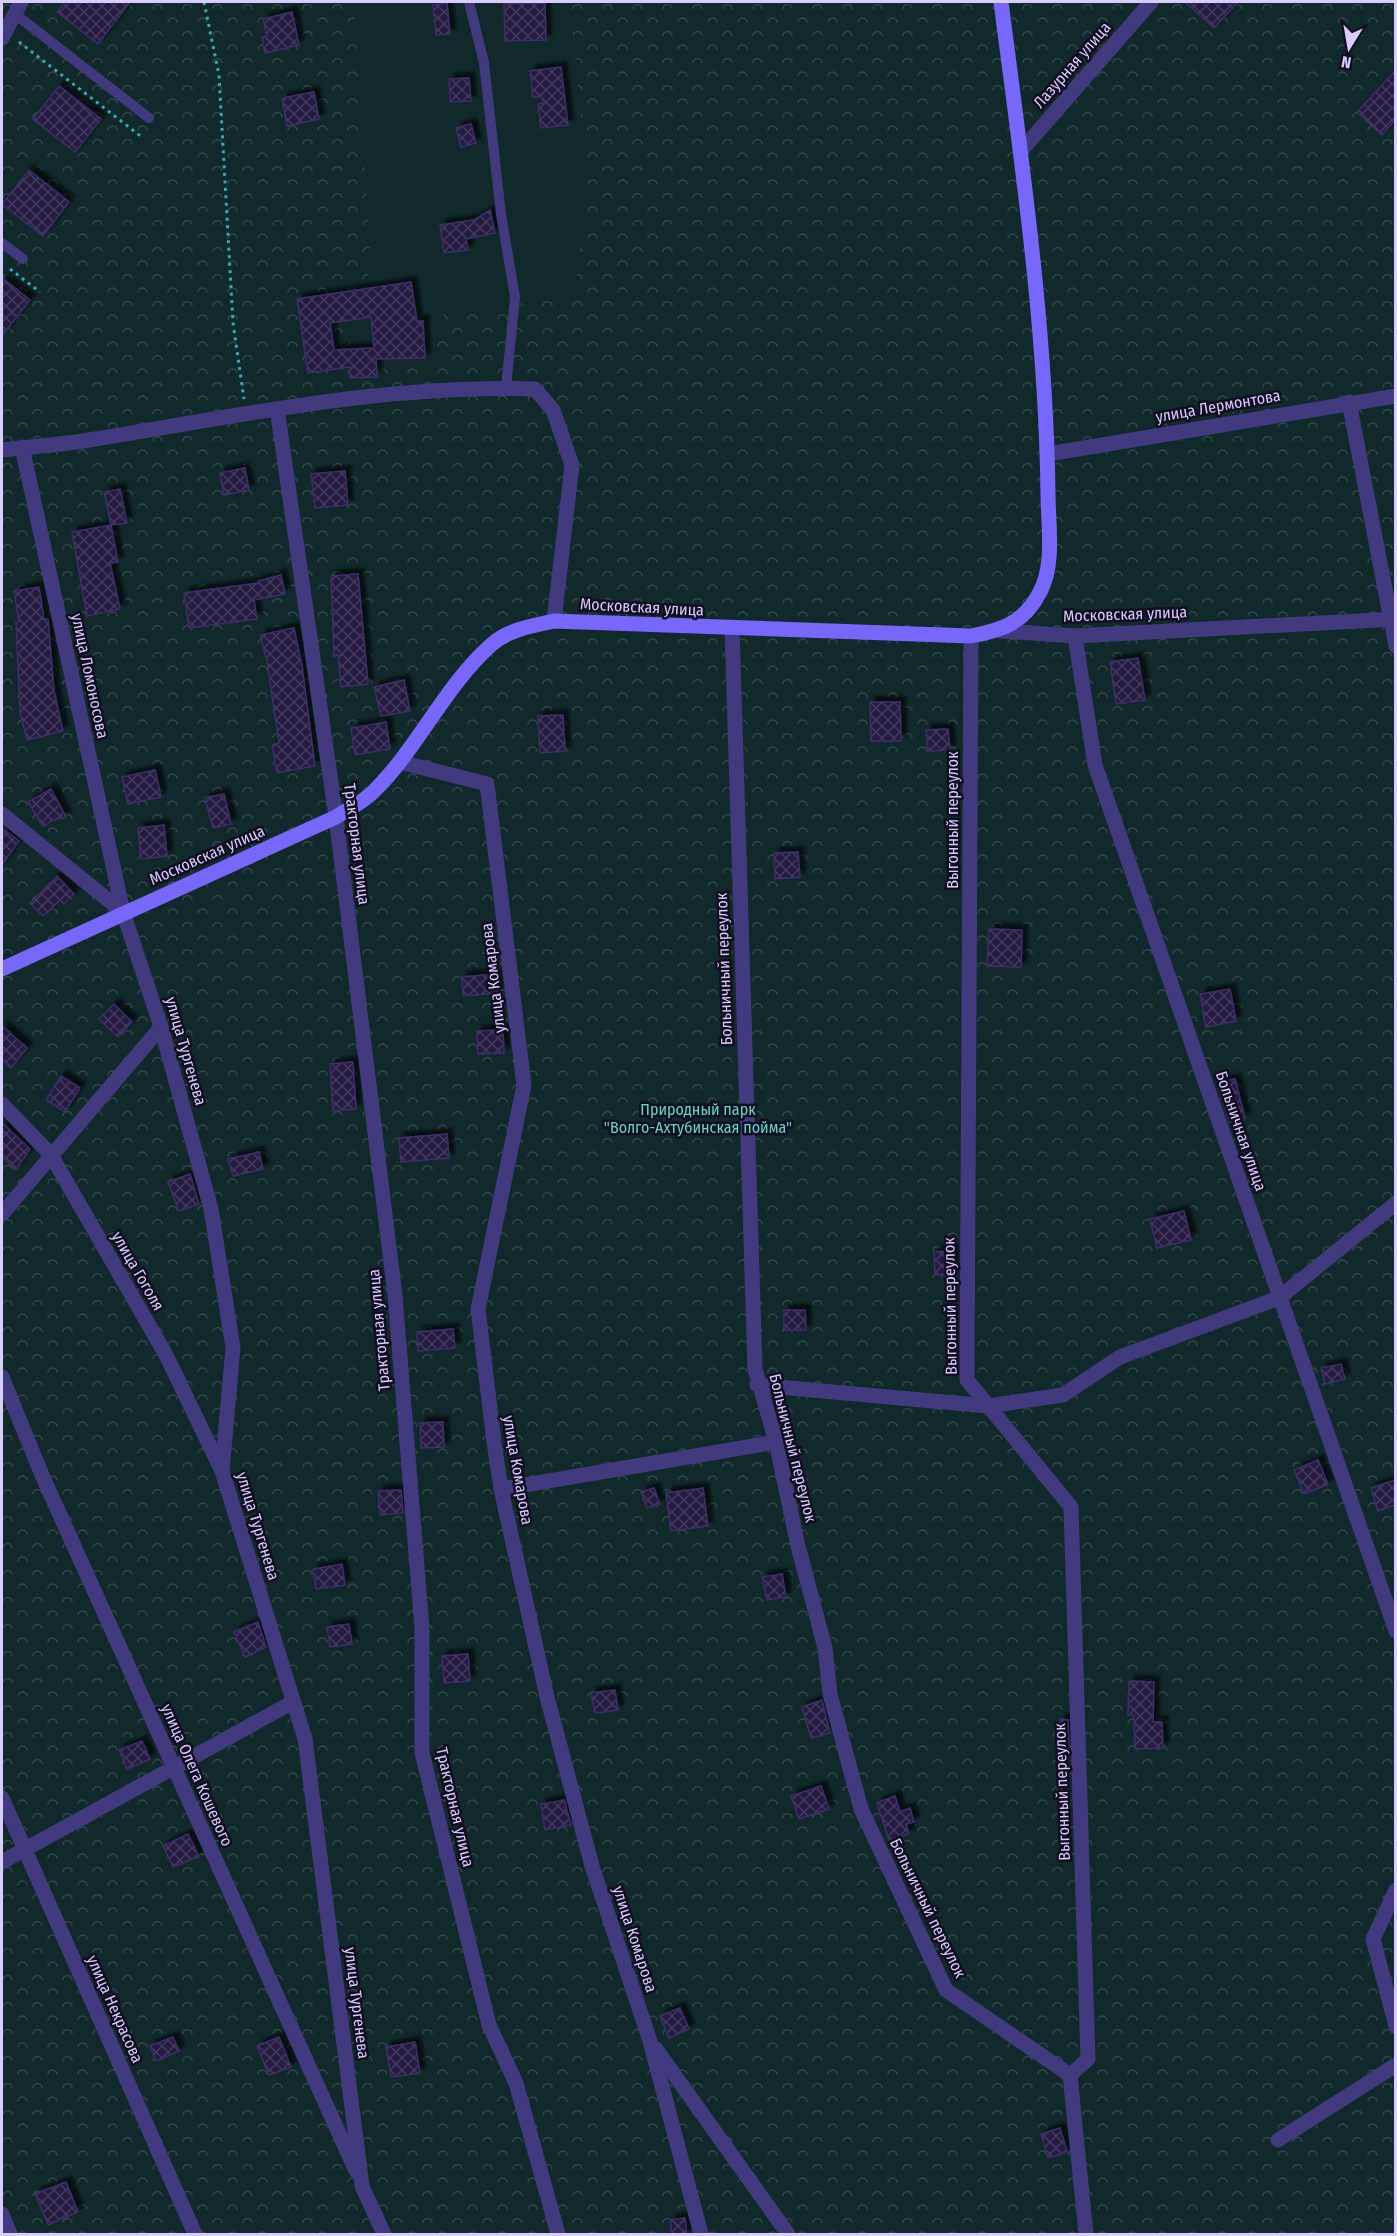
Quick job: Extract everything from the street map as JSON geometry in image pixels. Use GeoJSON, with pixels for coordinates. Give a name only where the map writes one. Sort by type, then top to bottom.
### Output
{"type":"FeatureCollection","features":[{"type":"Feature","properties":{"kind":"street"},"geometry":{"type":"LineString","coordinates":[[1001,2],[1039,302],[1048,454],[1048,557],[1041,591],[1026,614],[1001,631]]}},
{"type":"Feature","properties":{"kind":"street","name":"Лазурная улица"},"geometry":{"type":"LineString","coordinates":[[1020,152],[1151,2]]}},
{"type":"Feature","properties":{"kind":"street"},"geometry":{"type":"LineString","coordinates":[[3,35],[18,8]]}},
{"type":"Feature","properties":{"kind":"street"},"geometry":{"type":"LineString","coordinates":[[2,450],[81,441],[246,412],[387,394],[506,388],[535,389],[553,410],[572,465],[554,621]]}},
{"type":"Feature","properties":{"kind":"street","name":"улица Лермонтова"},"geometry":{"type":"LineString","coordinates":[[1048,454],[1395,396]]}},
{"type":"Feature","properties":{"kind":"street"},"geometry":{"type":"LineString","coordinates":[[1349,402],[1394,619],[1395,646]]}},
{"type":"Feature","properties":{"kind":"street","name":"Тракторная улица"},"geometry":{"type":"LineString","coordinates":[[277,409],[336,817],[394,1295],[422,1628],[422,1753],[489,2025],[516,2084],[558,2235]]}},
{"type":"Feature","properties":{"kind":"street","name":"улица Ломоносова"},"geometry":{"type":"LineString","coordinates":[[22,447],[123,912]]}},
{"type":"Feature","properties":{"kind":"street","name":"Московская улица"},"geometry":{"type":"LineString","coordinates":[[2,969],[336,817],[372,793],[400,762],[466,673],[492,644],[520,628],[554,621],[971,636],[1001,631],[1075,636],[1394,619]]}},
{"type":"Feature","properties":{"kind":"street","name":"Больничный переулок"},"geometry":{"type":"LineString","coordinates":[[732,629],[754,1357],[757,1385],[776,1442],[798,1546],[825,1648],[830,1694],[861,1809],[946,1990],[1070,2075]]}},
{"type":"Feature","properties":{"kind":"street","name":"Выгонный переулок"},"geometry":{"type":"LineString","coordinates":[[971,636],[967,1380],[1071,1507],[1088,2059],[1070,2075]]}},
{"type":"Feature","properties":{"kind":"street","name":"Больничная улица"},"geometry":{"type":"LineString","coordinates":[[1075,636],[1095,765],[1395,1631]]}},
{"type":"Feature","properties":{"kind":"street","name":"улица Комарова"},"geometry":{"type":"LineString","coordinates":[[400,762],[487,784],[524,1085],[478,1309],[501,1489],[547,1697],[592,1866],[650,2041],[701,2235]]}},
{"type":"Feature","properties":{"kind":"street"},"geometry":{"type":"LineString","coordinates":[[2,814],[123,912]]}},
{"type":"Feature","properties":{"kind":"street","name":"улица Тургенева"},"geometry":{"type":"LineString","coordinates":[[123,912],[161,1027],[211,1209],[233,1348],[222,1470],[305,1739],[362,2186],[384,2235]]}},
{"type":"Feature","properties":{"kind":"street"},"geometry":{"type":"LineString","coordinates":[[2,1214],[161,1027]]}},
{"type":"Feature","properties":{"kind":"street","name":"улица Гоголя"},"geometry":{"type":"LineString","coordinates":[[2,1104],[51,1155],[166,1355],[222,1470]]}},
{"type":"Feature","properties":{"kind":"street"},"geometry":{"type":"LineString","coordinates":[[757,1385],[988,1406],[1063,1395],[1120,1357],[1279,1298],[1395,1203]]}},
{"type":"Feature","properties":{"kind":"street","name":"улица Олега Кошевого"},"geometry":{"type":"LineString","coordinates":[[2,1377],[42,1474],[362,2186]]}},
{"type":"Feature","properties":{"kind":"street"},"geometry":{"type":"LineString","coordinates":[[501,1489],[776,1442]]}},
{"type":"Feature","properties":{"kind":"street"},"geometry":{"type":"LineString","coordinates":[[2,1862],[293,1702]]}},
{"type":"Feature","properties":{"kind":"street","name":"улица Некрасова"},"geometry":{"type":"LineString","coordinates":[[2,1798],[195,2235]]}},
{"type":"Feature","properties":{"kind":"street"},"geometry":{"type":"LineString","coordinates":[[1395,1890],[1374,1939],[1395,2026]]}},
{"type":"Feature","properties":{"kind":"street"},"geometry":{"type":"LineString","coordinates":[[650,2041],[788,2235]]}},
{"type":"Feature","properties":{"kind":"street"},"geometry":{"type":"LineString","coordinates":[[1278,2140],[1395,2066]]}},
{"type":"Feature","properties":{"kind":"street"},"geometry":{"type":"LineString","coordinates":[[1070,2075],[1086,2235]]}},
{"type":"Feature","properties":{"kind":"street"},"geometry":{"type":"LineString","coordinates":[[2,2214],[10,2235]]}},
{"type":"Feature","properties":{"kind":"lane"},"geometry":{"type":"LineString","coordinates":[[469,2],[484,63],[501,214],[515,297],[506,388]]}},
{"type":"Feature","properties":{"kind":"lane"},"geometry":{"type":"LineString","coordinates":[[18,8],[148,118]]}},
{"type":"Feature","properties":{"kind":"lane"},"geometry":{"type":"LineString","coordinates":[[2,243],[23,259]]}},
{"type":"Feature","properties":{"kind":"path"},"geometry":{"type":"LineString","coordinates":[[204,2],[219,75],[232,323],[246,412]]}},
{"type":"Feature","properties":{"kind":"path"},"geometry":{"type":"LineString","coordinates":[[3,35],[143,138]]}},
{"type":"Feature","properties":{"kind":"path"},"geometry":{"type":"LineString","coordinates":[[2,263],[40,292]]}},
{"type":"Feature","properties":{"kind":"green space","name":"Природный парк \"Волго-Ахтубинская пойма\""},"geometry":{"type":"Polygon","coordinates":[[[2,2],[1395,2],[1395,2234],[2,2234],[2,2]]]}},
{"type":"Feature","properties":{"kind":"green space"},"geometry":{"type":"Polygon","coordinates":[[[354,2],[570,2],[587,182],[575,297],[444,312],[431,365],[361,360],[349,349],[371,266],[354,2]]]}},
{"type":"Feature","properties":{"kind":"building"},"geometry":{"type":"Polygon","coordinates":[[[65,2],[130,2],[98,44],[57,12],[65,2]]]}},
{"type":"Feature","properties":{"kind":"building"},"geometry":{"type":"Polygon","coordinates":[[[1185,2],[1238,2],[1214,28],[1185,2]]]}},
{"type":"Feature","properties":{"kind":"building"},"geometry":{"type":"Polygon","coordinates":[[[447,3],[450,34],[436,35],[433,5],[447,3]]]}},
{"type":"Feature","properties":{"kind":"building"},"geometry":{"type":"Polygon","coordinates":[[[545,3],[546,40],[505,41],[504,4],[545,3]]]}},
{"type":"Feature","properties":{"kind":"building"},"geometry":{"type":"Polygon","coordinates":[[[292,12],[299,45],[265,53],[262,37],[267,36],[263,19],[292,12]]]}},
{"type":"Feature","properties":{"kind":"building"},"geometry":{"type":"Polygon","coordinates":[[[561,67],[568,125],[541,128],[538,104],[543,103],[542,97],[533,97],[530,71],[561,67]]]}},
{"type":"Feature","properties":{"kind":"building"},"geometry":{"type":"Polygon","coordinates":[[[1395,71],[1395,120],[1382,135],[1357,112],[1395,71]]]}},
{"type":"Feature","properties":{"kind":"building"},"geometry":{"type":"Polygon","coordinates":[[[469,78],[471,101],[450,102],[449,79],[469,78]]]}},
{"type":"Feature","properties":{"kind":"building"},"geometry":{"type":"Polygon","coordinates":[[[59,86],[101,119],[75,152],[33,119],[59,86]]]}},
{"type":"Feature","properties":{"kind":"building"},"geometry":{"type":"Polygon","coordinates":[[[314,92],[319,119],[287,126],[282,98],[314,92]]]}},
{"type":"Feature","properties":{"kind":"building"},"geometry":{"type":"Polygon","coordinates":[[[471,124],[476,143],[461,147],[456,128],[471,124]]]}},
{"type":"Feature","properties":{"kind":"building"},"geometry":{"type":"Polygon","coordinates":[[[29,170],[69,202],[43,236],[2,204],[29,170]]]}},
{"type":"Feature","properties":{"kind":"building"},"geometry":{"type":"Polygon","coordinates":[[[490,210],[495,233],[466,239],[468,250],[444,253],[440,225],[474,220],[490,210]]]}},
{"type":"Feature","properties":{"kind":"building"},"geometry":{"type":"Polygon","coordinates":[[[2,278],[30,300],[2,336],[2,278]]]}},
{"type":"Feature","properties":{"kind":"building"},"geometry":{"type":"Polygon","coordinates":[[[411,282],[417,321],[423,321],[425,358],[376,359],[377,377],[350,378],[350,367],[308,373],[297,299],[411,282]],[[371,317],[330,323],[334,350],[374,348],[371,317]]]}},
{"type":"Feature","properties":{"kind":"building"},"geometry":{"type":"Polygon","coordinates":[[[245,468],[249,490],[224,495],[220,473],[245,468]]]}},
{"type":"Feature","properties":{"kind":"building"},"geometry":{"type":"Polygon","coordinates":[[[345,471],[348,505],[315,508],[311,474],[345,471]]]}},
{"type":"Feature","properties":{"kind":"building"},"geometry":{"type":"Polygon","coordinates":[[[120,489],[127,523],[111,525],[104,492],[120,489]]]}},
{"type":"Feature","properties":{"kind":"building"},"geometry":{"type":"Polygon","coordinates":[[[111,525],[118,562],[110,563],[120,609],[87,616],[72,532],[111,525]]]}},
{"type":"Feature","properties":{"kind":"building"},"geometry":{"type":"Polygon","coordinates":[[[358,574],[368,684],[341,687],[338,655],[334,656],[331,576],[358,574]]]}},
{"type":"Feature","properties":{"kind":"building"},"geometry":{"type":"Polygon","coordinates":[[[281,575],[285,594],[254,600],[257,619],[189,628],[184,593],[258,583],[258,581],[281,575]]]}},
{"type":"Feature","properties":{"kind":"building"},"geometry":{"type":"Polygon","coordinates":[[[39,587],[44,619],[48,619],[54,691],[63,731],[27,740],[20,712],[16,622],[19,622],[14,591],[39,587]]]}},
{"type":"Feature","properties":{"kind":"building"},"geometry":{"type":"Polygon","coordinates":[[[294,628],[302,666],[315,766],[277,773],[272,745],[279,743],[267,661],[260,635],[294,628]]]}},
{"type":"Feature","properties":{"kind":"building"},"geometry":{"type":"Polygon","coordinates":[[[1138,658],[1145,700],[1116,704],[1110,662],[1138,658]]]}},
{"type":"Feature","properties":{"kind":"building"},"geometry":{"type":"Polygon","coordinates":[[[404,680],[410,711],[381,716],[374,687],[404,680]]]}},
{"type":"Feature","properties":{"kind":"building"},"geometry":{"type":"Polygon","coordinates":[[[870,702],[900,702],[901,741],[871,741],[870,702]]]}},
{"type":"Feature","properties":{"kind":"building"},"geometry":{"type":"Polygon","coordinates":[[[563,715],[565,751],[540,753],[538,716],[563,715]]]}},
{"type":"Feature","properties":{"kind":"building"},"geometry":{"type":"Polygon","coordinates":[[[386,722],[390,749],[355,755],[351,728],[386,722]]]}},
{"type":"Feature","properties":{"kind":"building"},"geometry":{"type":"Polygon","coordinates":[[[948,729],[950,750],[928,751],[926,730],[948,729]]]}},
{"type":"Feature","properties":{"kind":"building"},"geometry":{"type":"Polygon","coordinates":[[[155,770],[161,797],[128,804],[122,777],[155,770]]]}},
{"type":"Feature","properties":{"kind":"building"},"geometry":{"type":"Polygon","coordinates":[[[51,789],[66,817],[53,820],[43,827],[28,802],[51,789]]]}},
{"type":"Feature","properties":{"kind":"building"},"geometry":{"type":"Polygon","coordinates":[[[224,794],[231,824],[213,828],[205,798],[224,794]]]}},
{"type":"Feature","properties":{"kind":"building"},"geometry":{"type":"Polygon","coordinates":[[[164,825],[167,856],[141,859],[138,828],[164,825]]]}},
{"type":"Feature","properties":{"kind":"building"},"geometry":{"type":"Polygon","coordinates":[[[2,828],[19,841],[2,865],[2,828]]]}},
{"type":"Feature","properties":{"kind":"building"},"geometry":{"type":"Polygon","coordinates":[[[798,852],[800,877],[775,879],[774,853],[798,852]]]}},
{"type":"Feature","properties":{"kind":"building"},"geometry":{"type":"Polygon","coordinates":[[[57,876],[74,894],[64,904],[60,900],[43,916],[30,903],[57,876]]]}},
{"type":"Feature","properties":{"kind":"building"},"geometry":{"type":"Polygon","coordinates":[[[989,929],[1022,930],[1021,967],[987,966],[989,929]]]}},
{"type":"Feature","properties":{"kind":"building"},"geometry":{"type":"Polygon","coordinates":[[[495,974],[497,993],[463,996],[462,977],[495,974]]]}},
{"type":"Feature","properties":{"kind":"building"},"geometry":{"type":"Polygon","coordinates":[[[1230,989],[1236,1021],[1206,1027],[1200,994],[1230,989]]]}},
{"type":"Feature","properties":{"kind":"building"},"geometry":{"type":"Polygon","coordinates":[[[114,1004],[132,1022],[118,1037],[99,1019],[114,1004]]]}},
{"type":"Feature","properties":{"kind":"building"},"geometry":{"type":"Polygon","coordinates":[[[2,1026],[27,1048],[11,1068],[2,1059],[2,1026]]]}},
{"type":"Feature","properties":{"kind":"building"},"geometry":{"type":"Polygon","coordinates":[[[503,1030],[504,1053],[478,1054],[477,1031],[503,1030]]]}},
{"type":"Feature","properties":{"kind":"building"},"geometry":{"type":"Polygon","coordinates":[[[353,1062],[356,1109],[333,1111],[330,1064],[353,1062]]]}},
{"type":"Feature","properties":{"kind":"building"},"geometry":{"type":"Polygon","coordinates":[[[61,1076],[80,1088],[65,1112],[46,1100],[61,1076]]]}},
{"type":"Feature","properties":{"kind":"building"},"geometry":{"type":"Polygon","coordinates":[[[1235,1079],[1245,1118],[1229,1122],[1218,1083],[1235,1079]]]}},
{"type":"Feature","properties":{"kind":"building"},"geometry":{"type":"Polygon","coordinates":[[[2,1123],[30,1149],[16,1170],[2,1158],[2,1123]]]}},
{"type":"Feature","properties":{"kind":"building"},"geometry":{"type":"Polygon","coordinates":[[[447,1134],[449,1158],[401,1162],[399,1138],[447,1134]]]}},
{"type":"Feature","properties":{"kind":"building"},"geometry":{"type":"Polygon","coordinates":[[[259,1152],[263,1169],[233,1176],[228,1159],[259,1152]]]}},
{"type":"Feature","properties":{"kind":"building"},"geometry":{"type":"Polygon","coordinates":[[[190,1174],[199,1204],[179,1211],[168,1182],[190,1174]]]}},
{"type":"Feature","properties":{"kind":"building"},"geometry":{"type":"Polygon","coordinates":[[[1184,1211],[1191,1240],[1157,1248],[1150,1219],[1184,1211]]]}},
{"type":"Feature","properties":{"kind":"building"},"geometry":{"type":"Polygon","coordinates":[[[952,1251],[952,1274],[935,1275],[934,1252],[952,1251]]]}},
{"type":"Feature","properties":{"kind":"building"},"geometry":{"type":"Polygon","coordinates":[[[784,1310],[805,1310],[806,1330],[784,1330],[784,1310]]]}},
{"type":"Feature","properties":{"kind":"building"},"geometry":{"type":"Polygon","coordinates":[[[453,1329],[455,1348],[418,1351],[417,1332],[453,1329]]]}},
{"type":"Feature","properties":{"kind":"building"},"geometry":{"type":"Polygon","coordinates":[[[1341,1364],[1345,1379],[1325,1384],[1321,1368],[1341,1364]]]}},
{"type":"Feature","properties":{"kind":"building"},"geometry":{"type":"Polygon","coordinates":[[[443,1422],[444,1447],[421,1448],[420,1423],[443,1422]]]}},
{"type":"Feature","properties":{"kind":"building"},"geometry":{"type":"Polygon","coordinates":[[[1318,1460],[1328,1484],[1304,1494],[1294,1470],[1318,1460]]]}},
{"type":"Feature","properties":{"kind":"building"},"geometry":{"type":"Polygon","coordinates":[[[1395,1480],[1395,1505],[1378,1511],[1371,1488],[1395,1480]]]}},
{"type":"Feature","properties":{"kind":"building"},"geometry":{"type":"Polygon","coordinates":[[[654,1488],[660,1504],[647,1508],[641,1492],[654,1488]]]}},
{"type":"Feature","properties":{"kind":"building"},"geometry":{"type":"Polygon","coordinates":[[[703,1488],[708,1526],[671,1531],[666,1493],[703,1488]]]}},
{"type":"Feature","properties":{"kind":"building"},"geometry":{"type":"Polygon","coordinates":[[[401,1490],[403,1513],[380,1515],[378,1491],[401,1490]]]}},
{"type":"Feature","properties":{"kind":"building"},"geometry":{"type":"Polygon","coordinates":[[[342,1564],[345,1585],[316,1589],[313,1569],[342,1564]]]}},
{"type":"Feature","properties":{"kind":"building"},"geometry":{"type":"Polygon","coordinates":[[[782,1574],[786,1597],[767,1600],[762,1577],[782,1574]]]}},
{"type":"Feature","properties":{"kind":"building"},"geometry":{"type":"Polygon","coordinates":[[[258,1622],[266,1647],[245,1657],[234,1632],[258,1622]]]}},
{"type":"Feature","properties":{"kind":"building"},"geometry":{"type":"Polygon","coordinates":[[[349,1624],[352,1644],[330,1647],[327,1627],[349,1624]]]}},
{"type":"Feature","properties":{"kind":"building"},"geometry":{"type":"Polygon","coordinates":[[[468,1654],[470,1681],[444,1683],[442,1656],[468,1654]]]}},
{"type":"Feature","properties":{"kind":"building"},"geometry":{"type":"Polygon","coordinates":[[[1129,1681],[1154,1682],[1153,1722],[1162,1722],[1163,1748],[1135,1749],[1134,1715],[1128,1715],[1129,1681]]]}},
{"type":"Feature","properties":{"kind":"building"},"geometry":{"type":"Polygon","coordinates":[[[615,1690],[618,1710],[595,1713],[591,1693],[615,1690]]]}},
{"type":"Feature","properties":{"kind":"building"},"geometry":{"type":"Polygon","coordinates":[[[822,1700],[830,1733],[811,1738],[802,1707],[822,1700]]]}},
{"type":"Feature","properties":{"kind":"building"},"geometry":{"type":"Polygon","coordinates":[[[1060,1719],[1068,1720],[1069,1747],[1059,1747],[1060,1719]]]}},
{"type":"Feature","properties":{"kind":"building"},"geometry":{"type":"Polygon","coordinates":[[[142,1741],[150,1759],[127,1769],[119,1750],[142,1741]]]}},
{"type":"Feature","properties":{"kind":"building"},"geometry":{"type":"Polygon","coordinates":[[[821,1786],[829,1809],[799,1819],[791,1796],[821,1786]]]}},
{"type":"Feature","properties":{"kind":"building"},"geometry":{"type":"Polygon","coordinates":[[[895,1796],[900,1812],[910,1808],[914,1822],[906,1824],[909,1834],[889,1840],[877,1803],[895,1796]]]}},
{"type":"Feature","properties":{"kind":"building"},"geometry":{"type":"Polygon","coordinates":[[[564,1800],[571,1825],[545,1830],[541,1804],[564,1800]]]}},
{"type":"Feature","properties":{"kind":"building"},"geometry":{"type":"Polygon","coordinates":[[[188,1834],[199,1856],[173,1867],[163,1846],[188,1834]]]}},
{"type":"Feature","properties":{"kind":"building"},"geometry":{"type":"Polygon","coordinates":[[[680,2008],[689,2029],[669,2038],[660,2016],[680,2008]]]}},
{"type":"Feature","properties":{"kind":"building"},"geometry":{"type":"Polygon","coordinates":[[[173,2037],[179,2051],[156,2061],[150,2046],[173,2037]]]}},
{"type":"Feature","properties":{"kind":"building"},"geometry":{"type":"Polygon","coordinates":[[[279,2037],[291,2067],[269,2075],[257,2046],[279,2037]]]}},
{"type":"Feature","properties":{"kind":"building"},"geometry":{"type":"Polygon","coordinates":[[[415,2042],[420,2073],[391,2077],[386,2047],[415,2042]]]}},
{"type":"Feature","properties":{"kind":"building"},"geometry":{"type":"Polygon","coordinates":[[[1060,2128],[1067,2152],[1048,2158],[1041,2134],[1060,2128]]]}},
{"type":"Feature","properties":{"kind":"building"},"geometry":{"type":"Polygon","coordinates":[[[66,2182],[78,2212],[48,2225],[35,2194],[66,2182]]]}},
{"type":"Feature","properties":{"kind":"building"},"geometry":{"type":"Polygon","coordinates":[[[685,2218],[687,2235],[672,2235],[670,2220],[685,2218]]]}}]}
